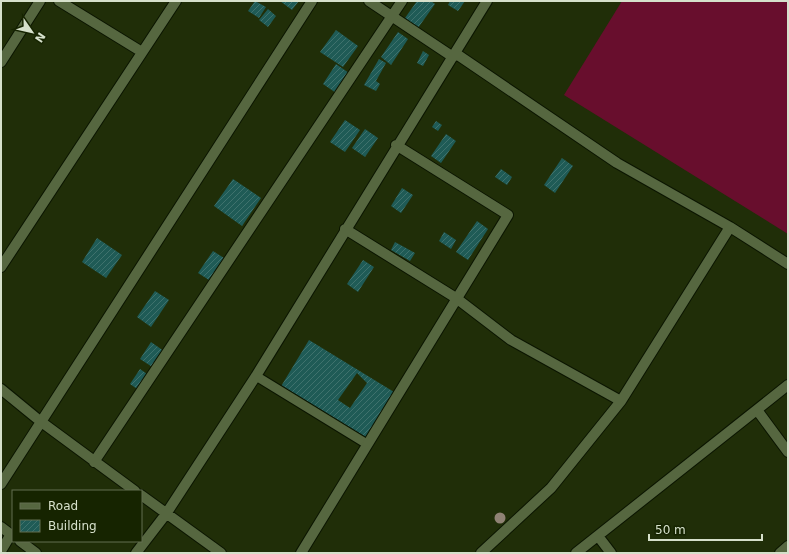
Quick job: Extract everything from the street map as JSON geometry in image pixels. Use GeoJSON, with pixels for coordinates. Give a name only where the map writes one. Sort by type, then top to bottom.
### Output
{"type":"FeatureCollection","features":[{"type":"Feature","properties":{"kind":"street"},"geometry":{"type":"LineString","coordinates":[[1,62],[40,1]]}},
{"type":"Feature","properties":{"kind":"street"},"geometry":{"type":"LineString","coordinates":[[59,1],[142,52]]}},
{"type":"Feature","properties":{"kind":"street"},"geometry":{"type":"LineString","coordinates":[[1,267],[176,1]]}},
{"type":"Feature","properties":{"kind":"street"},"geometry":{"type":"LineString","coordinates":[[1,484],[40,421],[312,1]]}},
{"type":"Feature","properties":{"kind":"street"},"geometry":{"type":"LineString","coordinates":[[369,1],[454,55],[617,163],[730,227],[788,264]]}},
{"type":"Feature","properties":{"kind":"street"},"geometry":{"type":"LineString","coordinates":[[94,462],[402,1]]}},
{"type":"Feature","properties":{"kind":"street"},"geometry":{"type":"LineString","coordinates":[[136,553],[166,514],[256,376],[396,145],[487,1]]}},
{"type":"Feature","properties":{"kind":"street"},"geometry":{"type":"LineString","coordinates":[[301,553],[508,215],[396,145]]}},
{"type":"Feature","properties":{"kind":"street"},"geometry":{"type":"LineString","coordinates":[[481,553],[551,488],[621,401],[730,227]]}},
{"type":"Feature","properties":{"kind":"street"},"geometry":{"type":"LineString","coordinates":[[345,229],[456,298],[511,340],[621,401]]}},
{"type":"Feature","properties":{"kind":"street"},"geometry":{"type":"LineString","coordinates":[[576,553],[788,385]]}},
{"type":"Feature","properties":{"kind":"street"},"geometry":{"type":"LineString","coordinates":[[1,389],[40,421],[134,490]]}},
{"type":"Feature","properties":{"kind":"street"},"geometry":{"type":"LineString","coordinates":[[757,410],[788,452]]}},
{"type":"Feature","properties":{"kind":"street"},"geometry":{"type":"LineString","coordinates":[[142,496],[221,553]]}},
{"type":"Feature","properties":{"kind":"street"},"geometry":{"type":"LineString","coordinates":[[1,526],[12,535],[1,551]]}},
{"type":"Feature","properties":{"kind":"street"},"geometry":{"type":"LineString","coordinates":[[598,536],[611,553]]}},
{"type":"Feature","properties":{"kind":"street"},"geometry":{"type":"LineString","coordinates":[[21,542],[36,553]]}},
{"type":"Feature","properties":{"kind":"street"},"geometry":{"type":"LineString","coordinates":[[780,553],[788,546]]}},
{"type":"Feature","properties":{"kind":"lane"},"geometry":{"type":"LineString","coordinates":[[256,376],[367,444]]}},
{"type":"Feature","properties":{"kind":"shaded area"},"geometry":{"type":"Polygon","coordinates":[[[622,1],[788,1],[788,234],[564,95],[622,1]]]}},
{"type":"Feature","properties":{"kind":"building"},"geometry":{"type":"Polygon","coordinates":[[[255,1],[266,7],[259,18],[248,11],[255,1]]]}},
{"type":"Feature","properties":{"kind":"building"},"geometry":{"type":"Polygon","coordinates":[[[280,1],[299,1],[292,10],[280,1]]]}},
{"type":"Feature","properties":{"kind":"building"},"geometry":{"type":"Polygon","coordinates":[[[417,1],[431,1],[435,4],[418,28],[405,18],[417,1]]]}},
{"type":"Feature","properties":{"kind":"building"},"geometry":{"type":"Polygon","coordinates":[[[450,1],[465,1],[458,11],[448,5],[450,1]]]}},
{"type":"Feature","properties":{"kind":"building"},"geometry":{"type":"Polygon","coordinates":[[[268,9],[276,16],[268,27],[259,20],[268,9]]]}},
{"type":"Feature","properties":{"kind":"building"},"geometry":{"type":"Polygon","coordinates":[[[336,30],[358,46],[343,67],[320,52],[336,30]]]}},
{"type":"Feature","properties":{"kind":"building"},"geometry":{"type":"Polygon","coordinates":[[[398,32],[408,39],[391,65],[381,57],[398,32]]]}},
{"type":"Feature","properties":{"kind":"building"},"geometry":{"type":"Polygon","coordinates":[[[423,51],[429,55],[423,66],[417,63],[423,51]]]}},
{"type":"Feature","properties":{"kind":"building"},"geometry":{"type":"Polygon","coordinates":[[[379,59],[386,63],[376,81],[380,84],[376,91],[364,85],[379,59]]]}},
{"type":"Feature","properties":{"kind":"building"},"geometry":{"type":"Polygon","coordinates":[[[336,64],[349,73],[336,93],[323,84],[336,64]]]}},
{"type":"Feature","properties":{"kind":"building"},"geometry":{"type":"Polygon","coordinates":[[[345,120],[360,130],[345,152],[330,142],[345,120]]]}},
{"type":"Feature","properties":{"kind":"building"},"geometry":{"type":"Polygon","coordinates":[[[436,121],[442,125],[438,131],[432,127],[436,121]]]}},
{"type":"Feature","properties":{"kind":"building"},"geometry":{"type":"Polygon","coordinates":[[[365,129],[378,138],[365,157],[352,148],[365,129]]]}},
{"type":"Feature","properties":{"kind":"building"},"geometry":{"type":"Polygon","coordinates":[[[446,134],[456,141],[441,163],[431,156],[446,134]]]}},
{"type":"Feature","properties":{"kind":"building"},"geometry":{"type":"Polygon","coordinates":[[[562,158],[573,166],[555,193],[544,185],[562,158]]]}},
{"type":"Feature","properties":{"kind":"building"},"geometry":{"type":"Polygon","coordinates":[[[501,169],[512,177],[507,185],[495,177],[501,169]]]}},
{"type":"Feature","properties":{"kind":"building"},"geometry":{"type":"Polygon","coordinates":[[[233,179],[261,198],[242,226],[214,206],[233,179]]]}},
{"type":"Feature","properties":{"kind":"building"},"geometry":{"type":"Polygon","coordinates":[[[402,188],[413,195],[401,213],[391,206],[402,188]]]}},
{"type":"Feature","properties":{"kind":"building"},"geometry":{"type":"Polygon","coordinates":[[[477,221],[488,229],[468,260],[456,252],[477,221]]]}},
{"type":"Feature","properties":{"kind":"building"},"geometry":{"type":"Polygon","coordinates":[[[444,232],[456,240],[451,249],[439,241],[444,232]]]}},
{"type":"Feature","properties":{"kind":"building"},"geometry":{"type":"Polygon","coordinates":[[[97,238],[122,255],[106,278],[82,262],[97,238]]]}},
{"type":"Feature","properties":{"kind":"building"},"geometry":{"type":"Polygon","coordinates":[[[395,242],[415,253],[410,261],[391,250],[395,242]]]}},
{"type":"Feature","properties":{"kind":"building"},"geometry":{"type":"Polygon","coordinates":[[[213,251],[224,258],[209,280],[198,273],[213,251]]]}},
{"type":"Feature","properties":{"kind":"building"},"geometry":{"type":"Polygon","coordinates":[[[363,260],[374,267],[358,292],[347,284],[363,260]]]}},
{"type":"Feature","properties":{"kind":"building"},"geometry":{"type":"Polygon","coordinates":[[[155,291],[169,300],[151,327],[137,317],[155,291]]]}},
{"type":"Feature","properties":{"kind":"building"},"geometry":{"type":"Polygon","coordinates":[[[309,340],[394,392],[365,440],[280,388],[309,340]],[[357,373],[338,400],[350,408],[367,383],[357,373]]]}},
{"type":"Feature","properties":{"kind":"building"},"geometry":{"type":"Polygon","coordinates":[[[151,342],[171,356],[160,372],[140,359],[151,342]]]}},
{"type":"Feature","properties":{"kind":"building"},"geometry":{"type":"Polygon","coordinates":[[[140,369],[150,376],[140,391],[130,384],[140,369]]]}}]}
